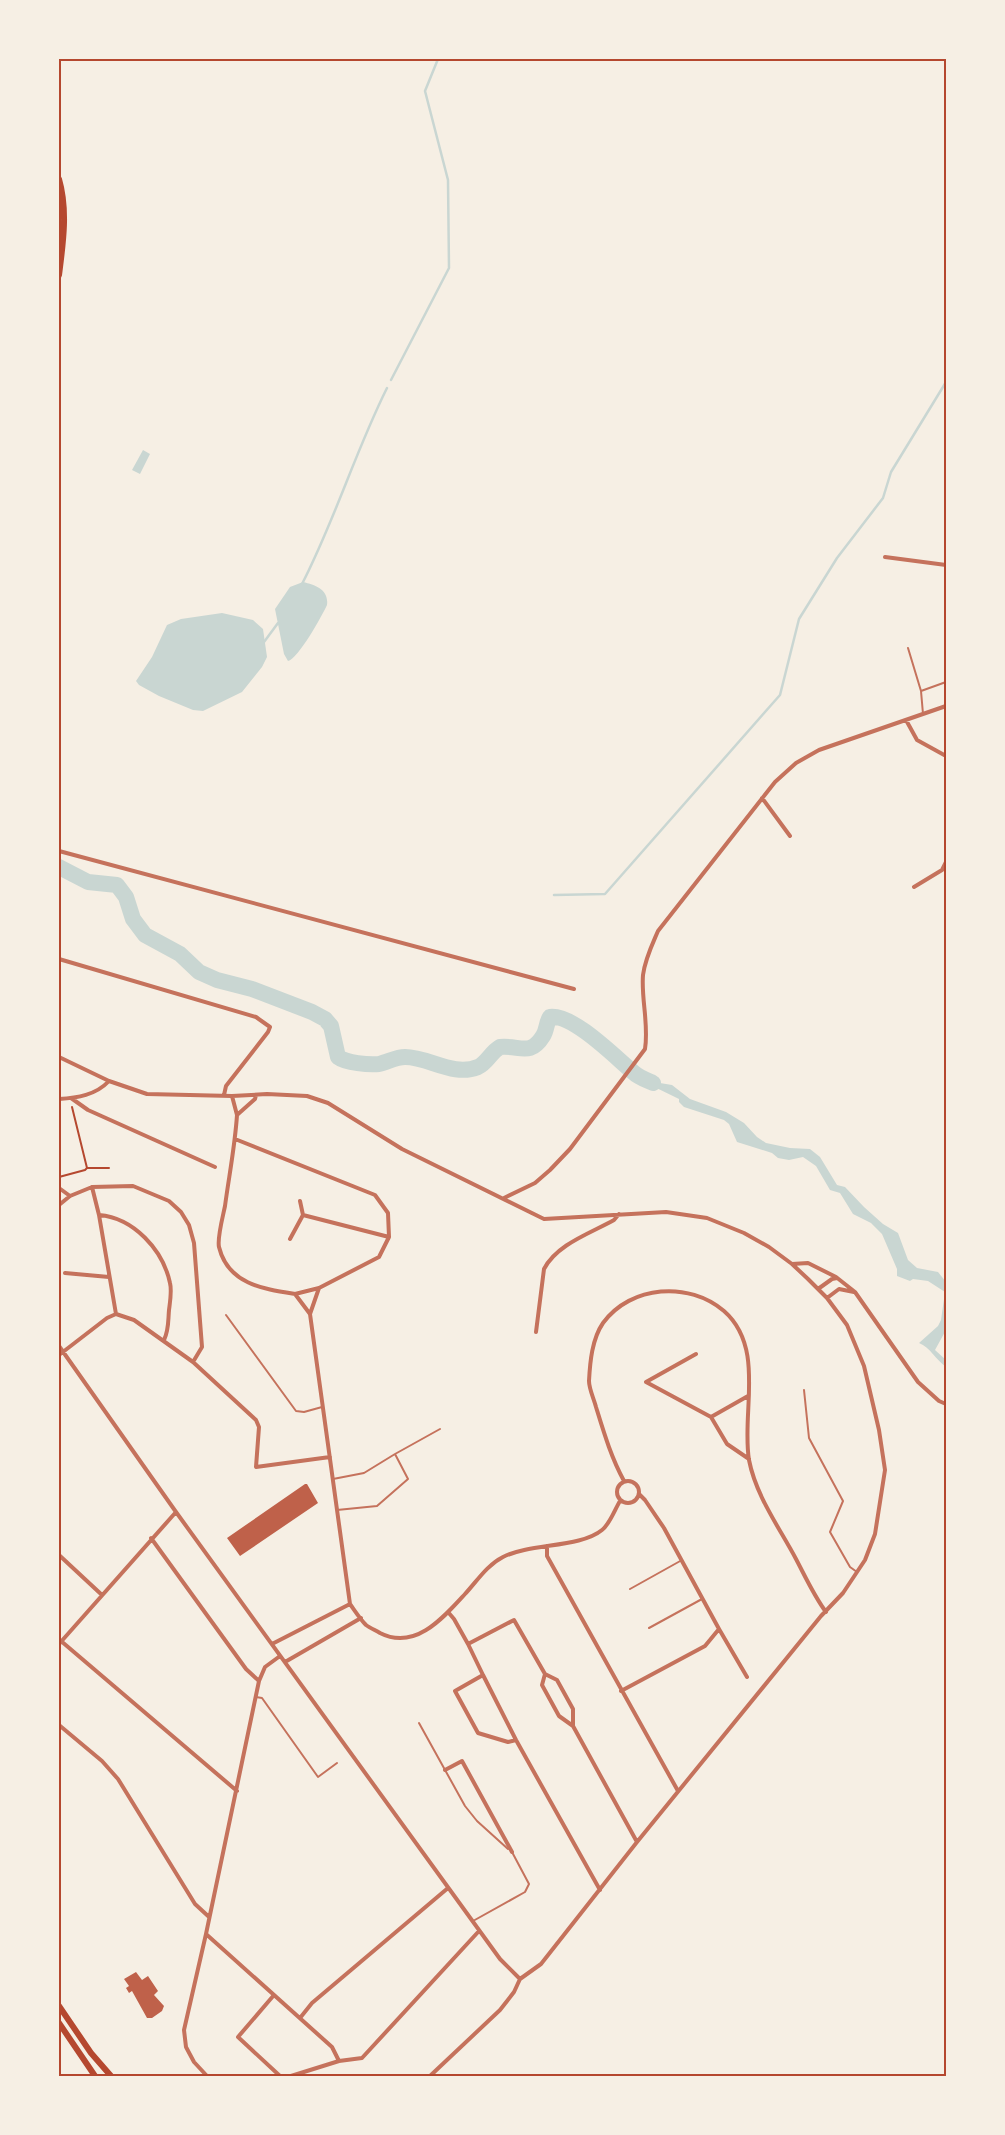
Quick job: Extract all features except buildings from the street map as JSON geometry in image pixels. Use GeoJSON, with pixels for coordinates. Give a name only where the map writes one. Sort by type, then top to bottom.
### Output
{"type":"FeatureCollection","features":[{"type":"Feature","properties":{"kind":"main road"},"geometry":{"type":"LineString","coordinates":[[59,179],[64,204],[63,242],[59,275]]}},
{"type":"Feature","properties":{"kind":"main road"},"geometry":{"type":"LineString","coordinates":[[59,2006],[91,2054],[111,2076]]}},
{"type":"Feature","properties":{"kind":"main road"},"geometry":{"type":"LineString","coordinates":[[59,2023],[95,2076]]}},
{"type":"Feature","properties":{"kind":"street"},"geometry":{"type":"LineString","coordinates":[[885,557],[946,565]]}},
{"type":"Feature","properties":{"kind":"street"},"geometry":{"type":"LineString","coordinates":[[504,1198],[535,1183],[570,1149],[645,1048],[648,1034],[643,975],[648,953],[658,930],[775,782],[796,763],[819,750],[946,706]]}},
{"type":"Feature","properties":{"kind":"street"},"geometry":{"type":"LineString","coordinates":[[906,720],[917,740],[946,756]]}},
{"type":"Feature","properties":{"kind":"street"},"geometry":{"type":"LineString","coordinates":[[762,798],[790,836]]}},
{"type":"Feature","properties":{"kind":"street"},"geometry":{"type":"LineString","coordinates":[[59,851],[574,989]]}},
{"type":"Feature","properties":{"kind":"street"},"geometry":{"type":"LineString","coordinates":[[914,887],[942,870],[946,862]]}},
{"type":"Feature","properties":{"kind":"street"},"geometry":{"type":"LineString","coordinates":[[59,959],[256,1017],[270,1027],[226,1086],[224,1095]]}},
{"type":"Feature","properties":{"kind":"street"},"geometry":{"type":"LineString","coordinates":[[59,1057],[109,1081],[147,1094],[307,1096],[328,1103],[402,1149],[544,1219],[666,1212],[707,1218],[744,1233],[769,1247],[792,1264],[827,1298],[847,1325],[864,1366],[879,1430],[885,1470],[875,1534],[865,1560],[843,1593],[678,1791],[541,1964],[520,1978],[514,1992],[500,2010],[430,2076]]}},
{"type":"Feature","properties":{"kind":"street"},"geometry":{"type":"LineString","coordinates":[[59,1099],[98,1091],[109,1081]]}},
{"type":"Feature","properties":{"kind":"street"},"geometry":{"type":"LineString","coordinates":[[237,1115],[255,1099],[256,1095]]}},
{"type":"Feature","properties":{"kind":"street"},"geometry":{"type":"LineString","coordinates":[[232,1096],[237,1115],[235,1139],[219,1246],[228,1267],[241,1279],[260,1288],[295,1294],[319,1288],[380,1257],[389,1237],[388,1213],[375,1195],[235,1139]]}},
{"type":"Feature","properties":{"kind":"street"},"geometry":{"type":"LineString","coordinates":[[71,1098],[88,1110],[215,1167]]}},
{"type":"Feature","properties":{"kind":"street"},"geometry":{"type":"LineString","coordinates":[[59,1205],[70,1196],[92,1187],[133,1186],[169,1201],[181,1212],[189,1225],[194,1243],[202,1347],[193,1362]]}},
{"type":"Feature","properties":{"kind":"street"},"geometry":{"type":"LineString","coordinates":[[92,1187],[99,1215],[116,1314]]}},
{"type":"Feature","properties":{"kind":"street"},"geometry":{"type":"LineString","coordinates":[[59,1188],[70,1196]]}},
{"type":"Feature","properties":{"kind":"street"},"geometry":{"type":"LineString","coordinates":[[290,1239],[303,1215],[300,1201]]}},
{"type":"Feature","properties":{"kind":"street"},"geometry":{"type":"LineString","coordinates":[[536,1332],[544,1269],[549,1260],[558,1251],[614,1220],[619,1214]]}},
{"type":"Feature","properties":{"kind":"street"},"geometry":{"type":"LineString","coordinates":[[99,1215],[110,1216],[146,1236],[160,1257],[171,1284],[168,1333],[164,1340]]}},
{"type":"Feature","properties":{"kind":"street"},"geometry":{"type":"LineString","coordinates":[[303,1215],[389,1237]]}},
{"type":"Feature","properties":{"kind":"street"},"geometry":{"type":"LineString","coordinates":[[792,1264],[808,1262],[837,1278],[855,1292],[918,1382],[946,1404]]}},
{"type":"Feature","properties":{"kind":"street"},"geometry":{"type":"LineString","coordinates":[[65,1273],[110,1276]]}},
{"type":"Feature","properties":{"kind":"street"},"geometry":{"type":"LineString","coordinates":[[818,1289],[832,1279],[837,1278]]}},
{"type":"Feature","properties":{"kind":"street"},"geometry":{"type":"LineString","coordinates":[[319,1288],[310,1314],[350,1604],[367,1626],[388,1637],[403,1638],[423,1634],[448,1612],[487,1568],[502,1557],[521,1550],[584,1538],[602,1530],[620,1501]]}},
{"type":"Feature","properties":{"kind":"street"},"geometry":{"type":"LineString","coordinates":[[827,1298],[839,1289],[855,1292]]}},
{"type":"Feature","properties":{"kind":"street"},"geometry":{"type":"LineString","coordinates":[[624,1481],[612,1460],[589,1383],[594,1342],[603,1323],[617,1309],[638,1295],[665,1291],[684,1291],[706,1300],[725,1312],[740,1332],[748,1354],[749,1459],[756,1488],[826,1612]]}},
{"type":"Feature","properties":{"kind":"street"},"geometry":{"type":"LineString","coordinates":[[295,1294],[310,1314]]}},
{"type":"Feature","properties":{"kind":"street"},"geometry":{"type":"LineString","coordinates":[[61,1354],[107,1318],[116,1314],[134,1320],[193,1362],[256,1420],[258,1427],[256,1467],[330,1457]]}},
{"type":"Feature","properties":{"kind":"street"},"geometry":{"type":"LineString","coordinates":[[59,1346],[61,1354],[472,1921],[508,1969],[520,1978]]}},
{"type":"Feature","properties":{"kind":"street"},"geometry":{"type":"LineString","coordinates":[[696,1354],[646,1382],[711,1417],[727,1444],[749,1459]]}},
{"type":"Feature","properties":{"kind":"street"},"geometry":{"type":"LineString","coordinates":[[711,1417],[748,1396]]}},
{"type":"Feature","properties":{"kind":"street"},"geometry":{"type":"LineString","coordinates":[[631,1480],[637,1484],[638,1498],[633,1503],[620,1501],[617,1494],[618,1486],[624,1481],[631,1480]]}},
{"type":"Feature","properties":{"kind":"street"},"geometry":{"type":"LineString","coordinates":[[639,1494],[646,1500],[664,1528],[719,1630],[747,1677]]}},
{"type":"Feature","properties":{"kind":"street"},"geometry":{"type":"LineString","coordinates":[[176,1512],[60,1643],[237,1791]]}},
{"type":"Feature","properties":{"kind":"street"},"geometry":{"type":"LineString","coordinates":[[151,1538],[246,1669],[259,1681]]}},
{"type":"Feature","properties":{"kind":"street"},"geometry":{"type":"LineString","coordinates":[[547,1546],[547,1556],[678,1791]]}},
{"type":"Feature","properties":{"kind":"street"},"geometry":{"type":"LineString","coordinates":[[59,1555],[102,1595]]}},
{"type":"Feature","properties":{"kind":"street"},"geometry":{"type":"LineString","coordinates":[[272,1644],[350,1604]]}},
{"type":"Feature","properties":{"kind":"street"},"geometry":{"type":"LineString","coordinates":[[448,1612],[454,1618],[516,1740],[600,1890]]}},
{"type":"Feature","properties":{"kind":"street"},"geometry":{"type":"LineString","coordinates":[[285,1662],[361,1618]]}},
{"type":"Feature","properties":{"kind":"street"},"geometry":{"type":"LineString","coordinates":[[468,1644],[514,1620],[545,1674],[557,1680],[573,1709],[574,1726],[637,1842]]}},
{"type":"Feature","properties":{"kind":"street"},"geometry":{"type":"LineString","coordinates":[[621,1691],[705,1646],[719,1630]]}},
{"type":"Feature","properties":{"kind":"street"},"geometry":{"type":"LineString","coordinates":[[207,2076],[194,2062],[186,2048],[184,2030],[237,1791],[259,1681],[265,1667],[280,1656]]}},
{"type":"Feature","properties":{"kind":"street"},"geometry":{"type":"LineString","coordinates":[[545,1674],[542,1685],[559,1716],[574,1726]]}},
{"type":"Feature","properties":{"kind":"street"},"geometry":{"type":"LineString","coordinates":[[483,1676],[455,1691],[478,1733],[508,1742],[516,1740]]}},
{"type":"Feature","properties":{"kind":"street"},"geometry":{"type":"LineString","coordinates":[[59,1725],[102,1761],[118,1778],[195,1904],[208,1916]]}},
{"type":"Feature","properties":{"kind":"street"},"geometry":{"type":"LineString","coordinates":[[445,1770],[462,1761],[512,1852]]}},
{"type":"Feature","properties":{"kind":"street"},"geometry":{"type":"LineString","coordinates":[[300,2018],[312,2003],[448,1888]]}},
{"type":"Feature","properties":{"kind":"street"},"geometry":{"type":"LineString","coordinates":[[291,2076],[339,2061],[362,2058],[479,1930]]}},
{"type":"Feature","properties":{"kind":"street"},"geometry":{"type":"LineString","coordinates":[[206,1934],[332,2047],[339,2061]]}},
{"type":"Feature","properties":{"kind":"street"},"geometry":{"type":"LineString","coordinates":[[274,1995],[238,2037],[280,2076]]}},
{"type":"Feature","properties":{"kind":"lane"},"geometry":{"type":"LineString","coordinates":[[908,648],[922,691],[923,714]]}},
{"type":"Feature","properties":{"kind":"lane"},"geometry":{"type":"LineString","coordinates":[[922,691],[946,682]]}},
{"type":"Feature","properties":{"kind":"lane"},"geometry":{"type":"LineString","coordinates":[[226,1315],[296,1411],[304,1412],[323,1407]]}},
{"type":"Feature","properties":{"kind":"lane"},"geometry":{"type":"LineString","coordinates":[[804,1390],[809,1438],[842,1501],[830,1532],[850,1568],[857,1572]]}},
{"type":"Feature","properties":{"kind":"lane"},"geometry":{"type":"LineString","coordinates":[[333,1479],[364,1473],[440,1429]]}},
{"type":"Feature","properties":{"kind":"lane"},"geometry":{"type":"LineString","coordinates":[[337,1510],[377,1506],[408,1479],[395,1454]]}},
{"type":"Feature","properties":{"kind":"lane"},"geometry":{"type":"LineString","coordinates":[[630,1588],[682,1560]]}},
{"type":"Feature","properties":{"kind":"lane"},"geometry":{"type":"LineString","coordinates":[[649,1628],[702,1598]]}},
{"type":"Feature","properties":{"kind":"lane"},"geometry":{"type":"LineString","coordinates":[[256,1697],[262,1698],[318,1777],[338,1763]]}},
{"type":"Feature","properties":{"kind":"lane"},"geometry":{"type":"LineString","coordinates":[[420,1724],[465,1806],[477,1821],[512,1852],[529,1884],[524,1892],[472,1921]]}},
{"type":"Feature","properties":{"kind":"path"},"geometry":{"type":"LineString","coordinates":[[71,1098],[87,1168]]}},
{"type":"Feature","properties":{"kind":"path"},"geometry":{"type":"LineString","coordinates":[[59,1177],[87,1168],[109,1168]]}},
{"type":"Feature","properties":{"kind":"shaded area"},"geometry":{"type":"Polygon","coordinates":[[[143,450],[150,454],[140,474],[132,470],[143,450]]]}},
{"type":"Feature","properties":{"kind":"shaded area"},"geometry":{"type":"Polygon","coordinates":[[[303,582],[321,589],[326,596],[327,605],[298,653],[288,661],[284,654],[275,609],[290,587],[303,582]]]}},
{"type":"Feature","properties":{"kind":"shaded area"},"geometry":{"type":"Polygon","coordinates":[[[222,613],[253,620],[263,629],[267,657],[262,667],[242,692],[203,711],[193,710],[159,696],[139,685],[136,681],[152,657],[167,625],[181,619],[222,613]]]}},
{"type":"Feature","properties":{"kind":"shaded area"},"geometry":{"type":"Polygon","coordinates":[[[59,863],[93,880],[110,880],[126,886],[136,917],[147,933],[179,950],[199,969],[209,974],[254,985],[319,1010],[332,1020],[340,1042],[342,1056],[344,1057],[377,1062],[396,1054],[406,1053],[461,1068],[479,1062],[498,1045],[512,1044],[525,1046],[530,1044],[542,1033],[545,1017],[553,1011],[590,1031],[627,1061],[624,1065],[579,1027],[568,1021],[550,1017],[544,1034],[534,1046],[524,1049],[500,1047],[480,1065],[468,1069],[459,1070],[405,1057],[379,1064],[346,1061],[338,1057],[331,1026],[325,1019],[312,1012],[252,989],[217,980],[199,972],[180,954],[145,935],[133,919],[126,897],[117,885],[88,882],[59,867],[59,863]]]}},
{"type":"Feature","properties":{"kind":"shaded area"},"geometry":{"type":"Polygon","coordinates":[[[637,1071],[660,1083],[672,1085],[690,1099],[726,1112],[744,1123],[757,1137],[766,1143],[790,1148],[810,1149],[820,1157],[837,1185],[845,1187],[883,1224],[898,1233],[908,1260],[917,1268],[938,1272],[946,1282],[946,1330],[935,1350],[946,1360],[946,1367],[926,1347],[919,1343],[938,1326],[941,1320],[945,1292],[928,1281],[913,1279],[910,1281],[897,1276],[897,1269],[882,1234],[871,1223],[853,1214],[840,1193],[830,1190],[816,1166],[803,1157],[789,1160],[778,1158],[772,1153],[737,1142],[729,1124],[724,1120],[684,1107],[679,1102],[679,1099],[632,1076],[637,1071]]]}},
{"type":"Feature","properties":{"kind":"waterway"},"geometry":{"type":"LineString","coordinates":[[391,380],[449,268],[448,180],[425,91],[438,59]]}},
{"type":"Feature","properties":{"kind":"waterway"},"geometry":{"type":"LineString","coordinates":[[554,895],[605,894],[780,695],[799,619],[837,558],[883,498],[891,472],[946,382]]}},
{"type":"Feature","properties":{"kind":"waterway"},"geometry":{"type":"LineString","coordinates":[[302,584],[325,535],[387,388]]}},
{"type":"Feature","properties":{"kind":"waterway"},"geometry":{"type":"LineString","coordinates":[[264,642],[278,623]]}},
{"type":"Feature","properties":{"kind":"waterway"},"geometry":{"type":"LineString","coordinates":[[59,867],[88,882],[117,885],[126,897],[133,919],[145,935],[180,954],[199,972],[217,980],[252,989],[312,1012],[325,1019],[331,1026],[338,1057],[346,1061],[379,1064],[405,1057],[459,1070],[469,1069],[481,1065],[500,1047],[524,1049],[534,1046],[544,1034],[550,1017],[570,1022],[582,1029],[635,1074],[653,1083]]}}]}
